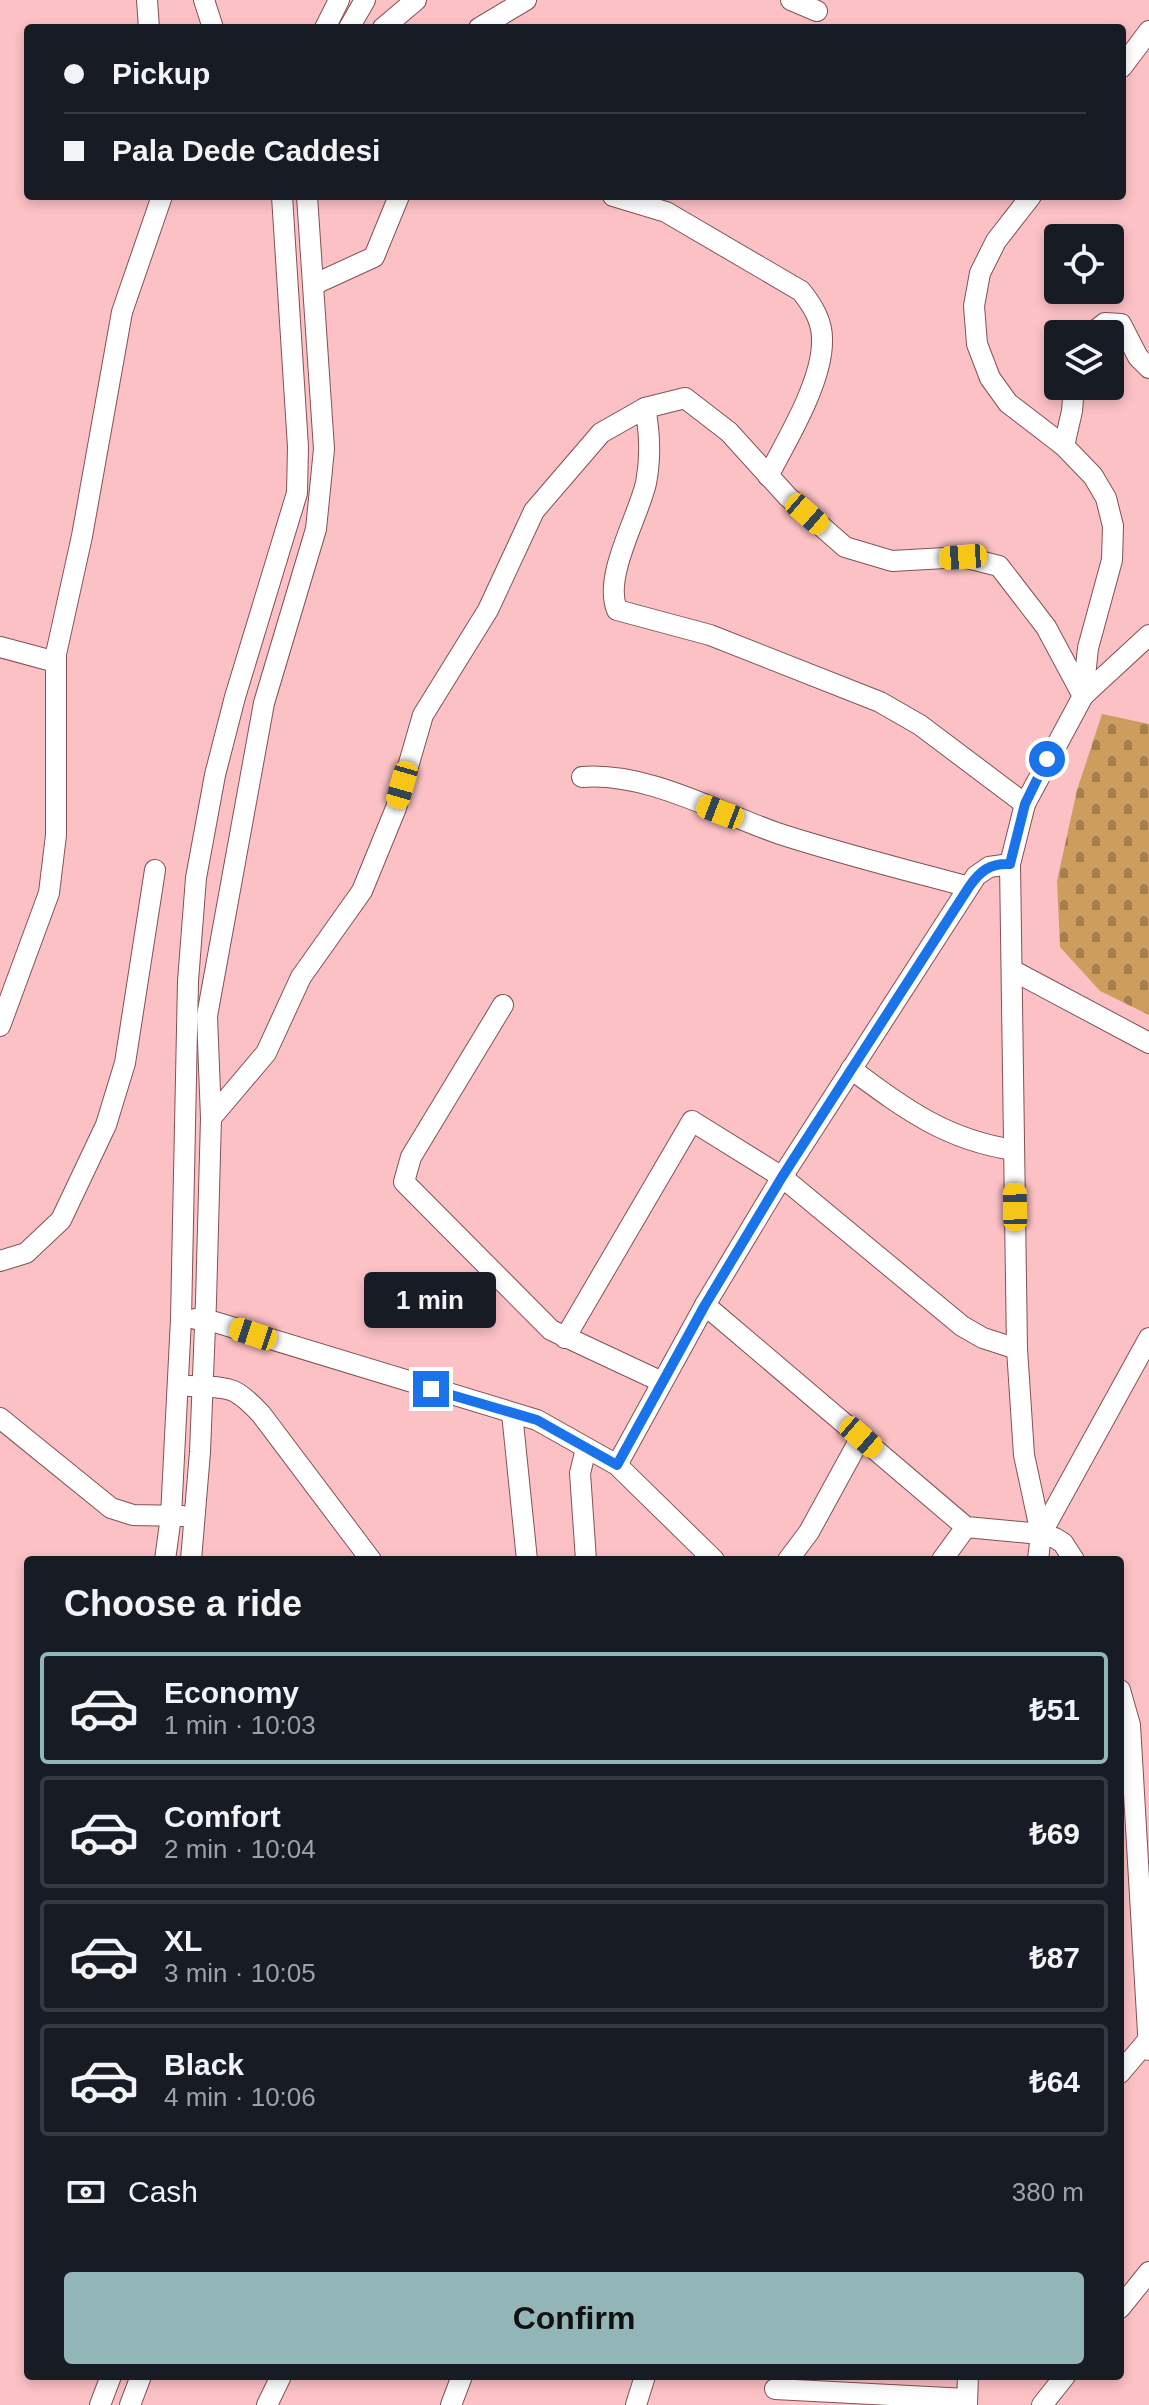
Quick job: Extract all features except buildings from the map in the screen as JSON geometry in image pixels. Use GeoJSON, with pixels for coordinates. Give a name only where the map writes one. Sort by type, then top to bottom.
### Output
{"type":"FeatureCollection","features":[{"type":"Feature","properties":{"kind":"street"},"geometry":{"type":"LineString","coordinates":[[147,0],[149,24]]}},
{"type":"Feature","properties":{"kind":"street"},"geometry":{"type":"LineString","coordinates":[[204,0],[212,24]]}},
{"type":"Feature","properties":{"kind":"street"},"geometry":{"type":"LineString","coordinates":[[327,24],[339,0]]}},
{"type":"Feature","properties":{"kind":"street"},"geometry":{"type":"LineString","coordinates":[[351,24],[365,0]]}},
{"type":"Feature","properties":{"kind":"street"},"geometry":{"type":"LineString","coordinates":[[388,24],[416,0]]}},
{"type":"Feature","properties":{"kind":"street"},"geometry":{"type":"LineString","coordinates":[[486,24],[526,0]]}},
{"type":"Feature","properties":{"kind":"street"},"geometry":{"type":"LineString","coordinates":[[791,0],[817,11]]}},
{"type":"Feature","properties":{"kind":"street"},"geometry":{"type":"LineString","coordinates":[[1126,62],[1149,31]]}},
{"type":"Feature","properties":{"kind":"street"},"geometry":{"type":"LineString","coordinates":[[0,1026],[49,893],[56,835],[56,662],[122,312],[161,200]]}},
{"type":"Feature","properties":{"kind":"street"},"geometry":{"type":"LineString","coordinates":[[166,1556],[171,1516],[181,1319],[188,981],[196,878],[215,775],[235,697],[297,493],[298,447],[282,200]]}},
{"type":"Feature","properties":{"kind":"street"},"geometry":{"type":"LineString","coordinates":[[191,1556],[202,1387],[211,1118],[207,1016],[264,703],[316,529],[324,449],[307,200]]}},
{"type":"Feature","properties":{"kind":"street"},"geometry":{"type":"LineString","coordinates":[[315,284],[374,257],[397,200]]}},
{"type":"Feature","properties":{"kind":"street"},"geometry":{"type":"LineString","coordinates":[[628,200],[684,221],[801,291],[812,304],[823,340],[821,359],[802,409],[768,476]]}},
{"type":"Feature","properties":{"kind":"street"},"geometry":{"type":"LineString","coordinates":[[1028,200],[996,241],[980,273],[974,306],[977,344],[990,378],[1008,403],[1064,446],[1093,476],[1106,498],[1113,526],[1112,560],[1088,648],[1083,696]]}},
{"type":"Feature","properties":{"kind":"street"},"geometry":{"type":"LineString","coordinates":[[1124,330],[1138,357],[1149,368]]}},
{"type":"Feature","properties":{"kind":"street"},"geometry":{"type":"LineString","coordinates":[[211,1118],[266,1053],[301,977],[362,891],[396,808],[423,715],[488,610],[534,511],[601,433],[645,408],[685,398],[729,432],[788,497],[845,547],[892,561],[963,557],[999,566],[1046,627],[1083,696]]}},
{"type":"Feature","properties":{"kind":"street"},"geometry":{"type":"LineString","coordinates":[[1064,446],[1073,400]]}},
{"type":"Feature","properties":{"kind":"street"},"geometry":{"type":"LineString","coordinates":[[645,408],[650,446],[649,467],[614,580],[613,598],[617,610],[710,635],[880,702],[920,725],[1025,804]]}},
{"type":"Feature","properties":{"kind":"street"},"geometry":{"type":"LineString","coordinates":[[1038,1556],[1041,1534],[1024,1455],[1017,1349],[1010,864],[1025,804],[1083,696],[1149,635]]}},
{"type":"Feature","properties":{"kind":"street"},"geometry":{"type":"LineString","coordinates":[[0,647],[56,662]]}},
{"type":"Feature","properties":{"kind":"street"},"geometry":{"type":"LineString","coordinates":[[582,777],[637,780],[779,833],[969,887]]}},
{"type":"Feature","properties":{"kind":"street"},"geometry":{"type":"LineString","coordinates":[[617,1465],[705,1305],[782,1177],[976,876],[989,867],[1010,864]]}},
{"type":"Feature","properties":{"kind":"street"},"geometry":{"type":"LineString","coordinates":[[0,1261],[26,1253],[61,1220],[106,1125],[125,1063],[155,870]]}},
{"type":"Feature","properties":{"kind":"street"},"geometry":{"type":"LineString","coordinates":[[1012,970],[1149,1043]]}},
{"type":"Feature","properties":{"kind":"street"},"geometry":{"type":"LineString","coordinates":[[503,1005],[411,1157],[404,1182],[551,1330],[662,1382]]}},
{"type":"Feature","properties":{"kind":"street"},"geometry":{"type":"LineString","coordinates":[[851,1069],[927,1123],[970,1141],[1014,1150]]}},
{"type":"Feature","properties":{"kind":"street"},"geometry":{"type":"LineString","coordinates":[[565,1338],[692,1121],[782,1177],[962,1326],[983,1338],[1017,1349]]}},
{"type":"Feature","properties":{"kind":"street"},"geometry":{"type":"LineString","coordinates":[[705,1305],[966,1527],[1041,1534],[1063,1543],[1071,1556]]}},
{"type":"Feature","properties":{"kind":"street"},"geometry":{"type":"LineString","coordinates":[[181,1319],[205,1319],[537,1420],[617,1465],[710,1556]]}},
{"type":"Feature","properties":{"kind":"street"},"geometry":{"type":"LineString","coordinates":[[1041,1534],[1149,1338]]}},
{"type":"Feature","properties":{"kind":"street"},"geometry":{"type":"LineString","coordinates":[[177,1386],[223,1386],[241,1392],[261,1414],[353,1550]]}},
{"type":"Feature","properties":{"kind":"street"},"geometry":{"type":"LineString","coordinates":[[512,1413],[527,1556]]}},
{"type":"Feature","properties":{"kind":"street"},"geometry":{"type":"LineString","coordinates":[[0,1418],[111,1508],[133,1515],[195,1517]]}},
{"type":"Feature","properties":{"kind":"street"},"geometry":{"type":"LineString","coordinates":[[791,1556],[809,1532],[861,1437]]}},
{"type":"Feature","properties":{"kind":"street"},"geometry":{"type":"LineString","coordinates":[[586,1449],[580,1473],[586,1556]]}},
{"type":"Feature","properties":{"kind":"street"},"geometry":{"type":"LineString","coordinates":[[945,1556],[966,1527]]}},
{"type":"Feature","properties":{"kind":"street"},"geometry":{"type":"LineString","coordinates":[[1124,1704],[1130,1725],[1149,2050]]}},
{"type":"Feature","properties":{"kind":"street"},"geometry":{"type":"LineString","coordinates":[[1124,1820],[1135,1809]]}},
{"type":"Feature","properties":{"kind":"street"},"geometry":{"type":"LineString","coordinates":[[1124,2068],[1148,2040]]}},
{"type":"Feature","properties":{"kind":"street"},"geometry":{"type":"LineString","coordinates":[[1124,2303],[1149,2272]]}},
{"type":"Feature","properties":{"kind":"street"},"geometry":{"type":"LineString","coordinates":[[100,2405],[109,2380]]}},
{"type":"Feature","properties":{"kind":"street"},"geometry":{"type":"LineString","coordinates":[[130,2405],[139,2380]]}},
{"type":"Feature","properties":{"kind":"street"},"geometry":{"type":"LineString","coordinates":[[267,2405],[279,2380]]}},
{"type":"Feature","properties":{"kind":"street"},"geometry":{"type":"LineString","coordinates":[[451,2405],[460,2380]]}},
{"type":"Feature","properties":{"kind":"street"},"geometry":{"type":"LineString","coordinates":[[636,2405],[644,2380]]}},
{"type":"Feature","properties":{"kind":"street"},"geometry":{"type":"LineString","coordinates":[[775,2390],[873,2384],[967,2402],[968,2380]]}},
{"type":"Feature","properties":{"kind":"street"},"geometry":{"type":"LineString","coordinates":[[1042,2405],[1062,2380]]}},
{"type":"Feature","properties":{"kind":"green space"},"geometry":{"type":"Polygon","coordinates":[[[1102,714],[1149,724],[1149,1015],[1100,991],[1060,947],[1057,881],[1077,790],[1102,714]]]}},
{"type":"Feature","properties":{"kind":"route"},"geometry":{"type":"LineString","coordinates":[[431,1389],[537,1420],[617,1465],[705,1305],[782,1177],[976,876],[996,864],[1010,864],[1025,804],[1047,759]]}}]}
